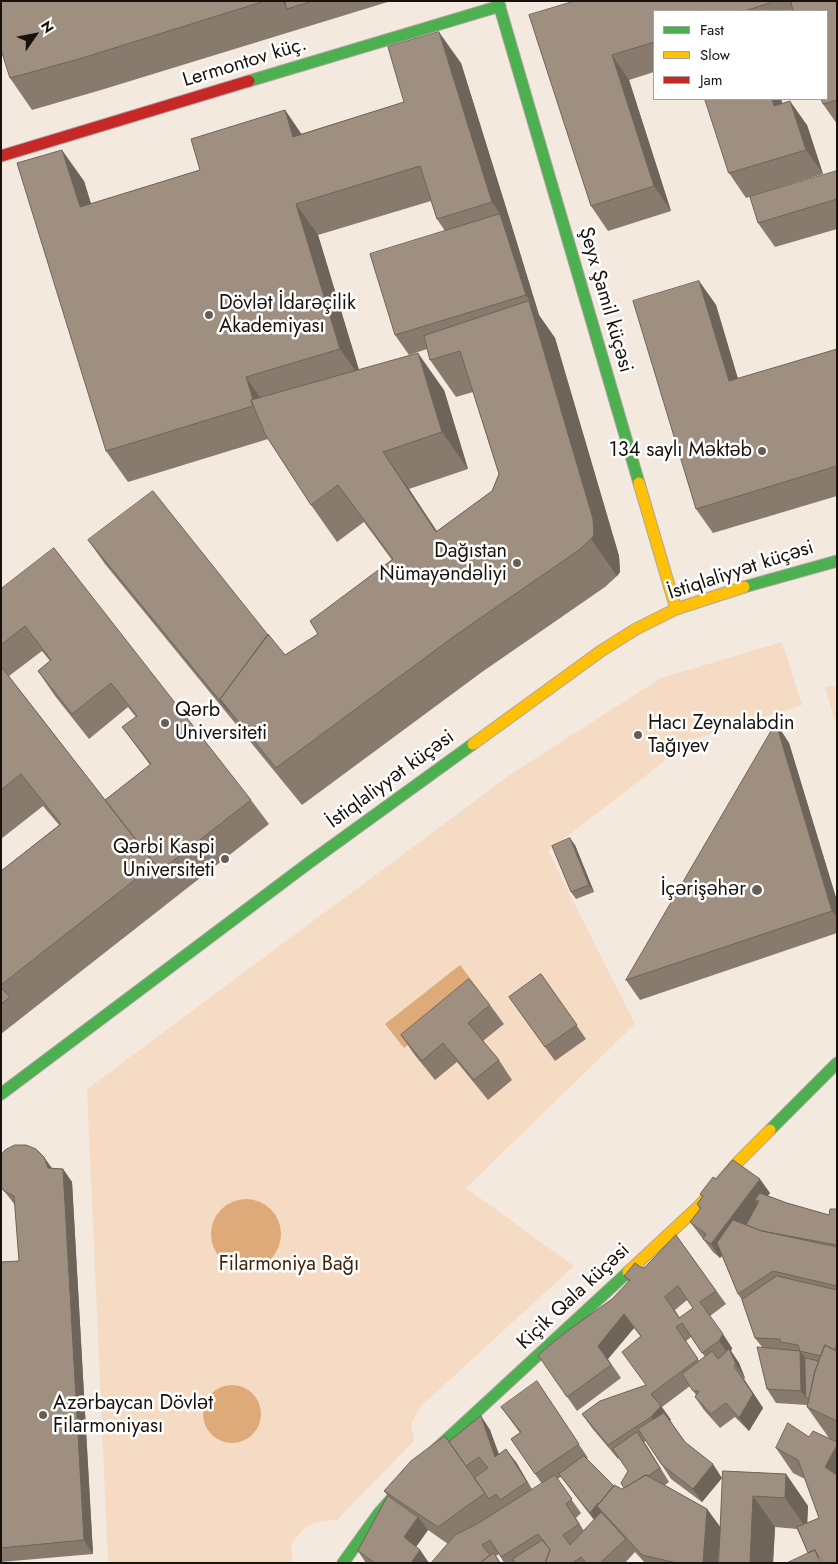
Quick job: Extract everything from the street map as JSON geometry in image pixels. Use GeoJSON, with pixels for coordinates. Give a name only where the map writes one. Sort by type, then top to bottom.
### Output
{"type":"FeatureCollection","features":[{"type":"Feature","properties":{"kind":"main road","name":"Lermontov küç."},"geometry":{"type":"LineString","coordinates":[[1,156],[499,4]]}},
{"type":"Feature","properties":{"kind":"main road","name":"Şeyx Şamil küçəsi"},"geometry":{"type":"LineString","coordinates":[[499,4],[676,609]]}},
{"type":"Feature","properties":{"kind":"main road","name":"İstiqlaliyyət küçəsi"},"geometry":{"type":"LineString","coordinates":[[1,1094],[310,862],[566,675],[636,629],[676,609],[837,561]]}},
{"type":"Feature","properties":{"kind":"main road","name":"Kiçik Qala küçəsi"},"geometry":{"type":"LineString","coordinates":[[343,1563],[383,1507],[411,1474],[448,1437],[699,1206],[739,1162],[837,1063]]}},
{"type":"Feature","properties":{"kind":"green space","name":"Filarmoniya Bağı"},"geometry":{"type":"Polygon","coordinates":[[[782,642],[802,705],[692,740],[548,851],[635,1024],[466,1188],[574,1266],[420,1407],[411,1424],[414,1441],[337,1520],[315,1523],[300,1533],[291,1545],[293,1563],[108,1563],[87,1089],[511,774],[661,678],[782,642]]]}},
{"type":"Feature","properties":{"kind":"green space"},"geometry":{"type":"Polygon","coordinates":[[[837,685],[837,729],[825,687],[837,685]]]}},
{"type":"Feature","properties":{"kind":"shaded area"},"geometry":{"type":"Polygon","coordinates":[[[460,965],[479,990],[404,1048],[385,1024],[460,965]]]}},
{"type":"Feature","properties":{"kind":"shaded area"},"geometry":{"type":"Polygon","coordinates":[[[246,1199],[259,1202],[271,1209],[278,1221],[281,1234],[278,1247],[271,1259],[259,1266],[246,1269],[233,1266],[221,1259],[214,1247],[211,1234],[214,1221],[221,1209],[233,1202],[246,1199]]]}},
{"type":"Feature","properties":{"kind":"shaded area"},"geometry":{"type":"Polygon","coordinates":[[[232,1385],[248,1390],[256,1398],[261,1414],[256,1430],[248,1438],[232,1443],[216,1438],[208,1430],[203,1414],[208,1398],[216,1390],[232,1385]]]}},
{"type":"Feature","properties":{"kind":"building"},"geometry":{"type":"Polygon","coordinates":[[[1,1],[265,1],[79,59],[10,78],[1,50],[1,1]]]}},
{"type":"Feature","properties":{"kind":"building"},"geometry":{"type":"Polygon","coordinates":[[[285,1],[313,1],[287,9],[285,1]]]}},
{"type":"Feature","properties":{"kind":"building"},"geometry":{"type":"Polygon","coordinates":[[[575,1],[775,1],[748,10],[653,10],[653,42],[612,55],[654,186],[591,206],[529,15],[575,1]]]}},
{"type":"Feature","properties":{"kind":"building"},"geometry":{"type":"Polygon","coordinates":[[[837,1],[837,100],[823,104],[821,100],[828,100],[828,10],[793,10],[791,2],[837,1]]]}},
{"type":"Feature","properties":{"kind":"building","name":"Dövlət İdarəçilik Akademiyası"},"geometry":{"type":"Polygon","coordinates":[[[439,32],[492,202],[437,219],[420,166],[296,204],[340,349],[246,377],[253,399],[251,400],[253,406],[106,451],[17,163],[62,150],[80,207],[200,170],[191,139],[285,110],[293,137],[404,102],[388,47],[439,32]]]}},
{"type":"Feature","properties":{"kind":"building"},"geometry":{"type":"Polygon","coordinates":[[[705,100],[772,100],[774,106],[790,101],[806,150],[729,173],[705,100]]]}},
{"type":"Feature","properties":{"kind":"building"},"geometry":{"type":"Polygon","coordinates":[[[837,171],[837,199],[758,223],[750,197],[837,171]]]}},
{"type":"Feature","properties":{"kind":"building"},"geometry":{"type":"Polygon","coordinates":[[[500,214],[526,295],[395,335],[370,254],[500,214]]]}},
{"type":"Feature","properties":{"kind":"building","name":"134 saylı Məktəb"},"geometry":{"type":"Polygon","coordinates":[[[699,281],[729,381],[837,349],[837,466],[696,509],[633,301],[699,281]]]}},
{"type":"Feature","properties":{"kind":"building"},"geometry":{"type":"Polygon","coordinates":[[[529,301],[593,519],[594,535],[579,550],[456,635],[276,768],[220,699],[268,634],[285,655],[318,634],[310,621],[393,559],[338,485],[311,505],[265,434],[251,400],[418,353],[442,432],[383,452],[436,532],[492,491],[499,474],[460,351],[430,360],[424,336],[529,301]]]}},
{"type":"Feature","properties":{"kind":"building"},"geometry":{"type":"Polygon","coordinates":[[[153,491],[268,635],[220,699],[229,712],[88,540],[153,491]]]}},
{"type":"Feature","properties":{"kind":"building","name":"Qərb Universiteti"},"geometry":{"type":"Polygon","coordinates":[[[54,548],[251,800],[160,871],[105,800],[151,764],[122,727],[137,716],[111,683],[72,714],[38,671],[51,660],[25,626],[1,645],[1,589],[54,548]]]}},
{"type":"Feature","properties":{"kind":"building"},"geometry":{"type":"Polygon","coordinates":[[[3,669],[155,864],[1,985],[1,871],[61,824],[21,774],[1,790],[1,670],[3,669]]]}},
{"type":"Feature","properties":{"kind":"building"},"geometry":{"type":"Polygon","coordinates":[[[776,723],[832,911],[626,980],[776,723]]]}},
{"type":"Feature","properties":{"kind":"building"},"geometry":{"type":"Polygon","coordinates":[[[570,838],[589,885],[571,892],[552,846],[570,838]]]}},
{"type":"Feature","properties":{"kind":"building"},"geometry":{"type":"Polygon","coordinates":[[[541,974],[577,1025],[545,1047],[509,997],[541,974]]]}},
{"type":"Feature","properties":{"kind":"building"},"geometry":{"type":"Polygon","coordinates":[[[469,979],[490,1005],[468,1023],[499,1060],[474,1080],[443,1043],[422,1061],[401,1035],[469,979]]]}},
{"type":"Feature","properties":{"kind":"building"},"geometry":{"type":"Polygon","coordinates":[[[1,988],[10,997],[1,1004],[1,988]]]}},
{"type":"Feature","properties":{"kind":"building","name":"Azərbaycan Dövlət Filarmoniyası"},"geometry":{"type":"Polygon","coordinates":[[[15,1145],[26,1145],[36,1149],[44,1157],[48,1168],[63,1169],[84,1540],[1,1548],[1,1262],[19,1261],[14,1196],[4,1191],[1,1187],[1,1155],[5,1150],[15,1145]]]}},
{"type":"Feature","properties":{"kind":"building"},"geometry":{"type":"Polygon","coordinates":[[[733,1160],[760,1179],[711,1244],[703,1239],[706,1234],[690,1222],[701,1208],[697,1204],[703,1196],[700,1194],[713,1177],[716,1179],[733,1160]]]}},
{"type":"Feature","properties":{"kind":"building"},"geometry":{"type":"Polygon","coordinates":[[[760,1193],[829,1215],[830,1209],[837,1209],[837,1245],[762,1231],[746,1225],[759,1201],[755,1200],[760,1193]]]}},
{"type":"Feature","properties":{"kind":"building"},"geometry":{"type":"Polygon","coordinates":[[[733,1220],[762,1231],[837,1247],[837,1286],[773,1271],[738,1294],[717,1243],[733,1220]]]}},
{"type":"Feature","properties":{"kind":"building"},"geometry":{"type":"Polygon","coordinates":[[[676,1235],[716,1291],[700,1302],[723,1334],[719,1341],[702,1353],[682,1323],[676,1327],[698,1359],[651,1394],[661,1406],[651,1417],[608,1445],[582,1414],[600,1401],[646,1385],[622,1352],[641,1336],[624,1314],[598,1346],[611,1365],[567,1397],[538,1355],[612,1299],[630,1280],[624,1276],[635,1263],[642,1268],[676,1235]],[[678,1286],[665,1297],[679,1318],[693,1308],[678,1286]]]}},
{"type":"Feature","properties":{"kind":"building"},"geometry":{"type":"Polygon","coordinates":[[[777,1276],[837,1290],[837,1345],[834,1350],[825,1345],[821,1356],[800,1351],[798,1345],[780,1342],[780,1339],[755,1338],[742,1300],[777,1276]]]}},
{"type":"Feature","properties":{"kind":"building"},"geometry":{"type":"Polygon","coordinates":[[[825,1345],[837,1351],[837,1421],[807,1407],[815,1371],[825,1345]]]}},
{"type":"Feature","properties":{"kind":"building"},"geometry":{"type":"Polygon","coordinates":[[[757,1347],[800,1351],[801,1391],[767,1389],[757,1347]]]}},
{"type":"Feature","properties":{"kind":"building"},"geometry":{"type":"Polygon","coordinates":[[[729,1349],[736,1364],[734,1366],[753,1394],[739,1418],[726,1403],[711,1414],[695,1397],[699,1391],[693,1391],[682,1374],[712,1351],[718,1359],[729,1349]]]}},
{"type":"Feature","properties":{"kind":"building"},"geometry":{"type":"Polygon","coordinates":[[[805,1358],[819,1361],[809,1398],[806,1398],[805,1358]]]}},
{"type":"Feature","properties":{"kind":"building"},"geometry":{"type":"Polygon","coordinates":[[[537,1381],[579,1444],[535,1474],[511,1439],[521,1432],[501,1407],[537,1381]]]}},
{"type":"Feature","properties":{"kind":"building"},"geometry":{"type":"Polygon","coordinates":[[[664,1413],[685,1442],[713,1464],[693,1489],[662,1465],[638,1429],[664,1413]]]}},
{"type":"Feature","properties":{"kind":"building"},"geometry":{"type":"Polygon","coordinates":[[[481,1416],[495,1457],[506,1449],[527,1482],[500,1500],[496,1494],[489,1499],[474,1478],[488,1468],[479,1457],[466,1466],[449,1442],[481,1416]]]}},
{"type":"Feature","properties":{"kind":"building"},"geometry":{"type":"Polygon","coordinates":[[[788,1423],[809,1437],[813,1431],[837,1442],[825,1467],[837,1475],[837,1563],[822,1563],[815,1550],[808,1553],[797,1527],[819,1518],[798,1460],[776,1448],[788,1423]]]}},
{"type":"Feature","properties":{"kind":"building"},"geometry":{"type":"Polygon","coordinates":[[[637,1432],[660,1468],[624,1488],[621,1483],[628,1471],[613,1449],[637,1432]]]}},
{"type":"Feature","properties":{"kind":"building"},"geometry":{"type":"Polygon","coordinates":[[[445,1436],[485,1493],[438,1527],[384,1491],[411,1461],[445,1436]]]}},
{"type":"Feature","properties":{"kind":"building"},"geometry":{"type":"Polygon","coordinates":[[[584,1456],[614,1486],[590,1513],[559,1474],[584,1456]]]}},
{"type":"Feature","properties":{"kind":"building"},"geometry":{"type":"Polygon","coordinates":[[[723,1471],[786,1474],[785,1498],[753,1496],[750,1563],[719,1563],[723,1471]]]}},
{"type":"Feature","properties":{"kind":"building"},"geometry":{"type":"Polygon","coordinates":[[[555,1475],[572,1499],[566,1504],[579,1524],[563,1535],[570,1545],[601,1512],[626,1539],[600,1563],[586,1563],[581,1557],[575,1563],[545,1563],[550,1550],[538,1534],[501,1557],[490,1540],[482,1545],[490,1555],[480,1563],[431,1563],[455,1535],[477,1524],[555,1475]]]}},
{"type":"Feature","properties":{"kind":"building"},"geometry":{"type":"Polygon","coordinates":[[[646,1475],[707,1509],[703,1563],[677,1563],[642,1555],[597,1506],[614,1485],[622,1489],[646,1475]]]}},
{"type":"Feature","properties":{"kind":"building"},"geometry":{"type":"Polygon","coordinates":[[[388,1496],[418,1517],[404,1537],[420,1550],[411,1563],[375,1563],[358,1551],[388,1496]]]}},
{"type":"Feature","properties":{"kind":"building"},"geometry":{"type":"Polygon","coordinates":[[[543,1540],[550,1550],[545,1563],[515,1563],[513,1559],[543,1540]]]}},
{"type":"Feature","properties":{"kind":"building"},"geometry":{"type":"Polygon","coordinates":[[[815,1550],[820,1563],[787,1563],[815,1550]]]}},
{"type":"Feature","properties":{"kind":"building"},"geometry":{"type":"Polygon","coordinates":[[[494,1553],[500,1563],[480,1563],[494,1553]]]}},
{"type":"Feature","properties":{"kind":"traffic: fast"},"geometry":{"type":"LineString","coordinates":[[498,1],[639,483]]}},
{"type":"Feature","properties":{"kind":"traffic: fast"},"geometry":{"type":"LineString","coordinates":[[249,81],[500,6]]}},
{"type":"Feature","properties":{"kind":"traffic: fast"},"geometry":{"type":"LineString","coordinates":[[744,587],[837,561]]}},
{"type":"Feature","properties":{"kind":"traffic: fast"},"geometry":{"type":"LineString","coordinates":[[1,1094],[310,862],[473,744]]}},
{"type":"Feature","properties":{"kind":"traffic: fast"},"geometry":{"type":"LineString","coordinates":[[770,1130],[837,1063]]}},
{"type":"Feature","properties":{"kind":"traffic: fast"},"geometry":{"type":"LineString","coordinates":[[343,1563],[379,1513],[433,1452],[628,1272]]}},
{"type":"Feature","properties":{"kind":"traffic: slow"},"geometry":{"type":"LineString","coordinates":[[639,483],[676,609]]}},
{"type":"Feature","properties":{"kind":"traffic: slow"},"geometry":{"type":"LineString","coordinates":[[473,744],[601,651],[636,629],[676,609],[744,587]]}},
{"type":"Feature","properties":{"kind":"traffic: slow"},"geometry":{"type":"LineString","coordinates":[[628,1272],[699,1206],[770,1130]]}},
{"type":"Feature","properties":{"kind":"traffic: jam"},"geometry":{"type":"LineString","coordinates":[[1,156],[249,81]]}},
{"type":"Feature","properties":{"kind":"place","name":"Dövlət İdarəçilik Akademiyası"},"geometry":{"type":"Point","coordinates":[209,315]}},
{"type":"Feature","properties":{"kind":"place","name":"134 saylı Məktəb"},"geometry":{"type":"Point","coordinates":[762,451]}},
{"type":"Feature","properties":{"kind":"place","name":"Dağıstan Nümayəndəliyi"},"geometry":{"type":"Point","coordinates":[517,563]}},
{"type":"Feature","properties":{"kind":"place","name":"Qərb Universiteti"},"geometry":{"type":"Point","coordinates":[165,723]}},
{"type":"Feature","properties":{"kind":"place","name":"Hacı Zeynalabdin Tağıyev"},"geometry":{"type":"Point","coordinates":[638,735]}},
{"type":"Feature","properties":{"kind":"place","name":"Qərbi Kaspi Universiteti"},"geometry":{"type":"Point","coordinates":[225,859]}},
{"type":"Feature","properties":{"kind":"place","name":"İçərişəhər"},"geometry":{"type":"Point","coordinates":[757,890]}},
{"type":"Feature","properties":{"kind":"place","name":"Azərbaycan Dövlət Filarmoniyası"},"geometry":{"type":"Point","coordinates":[43,1415]}}]}
